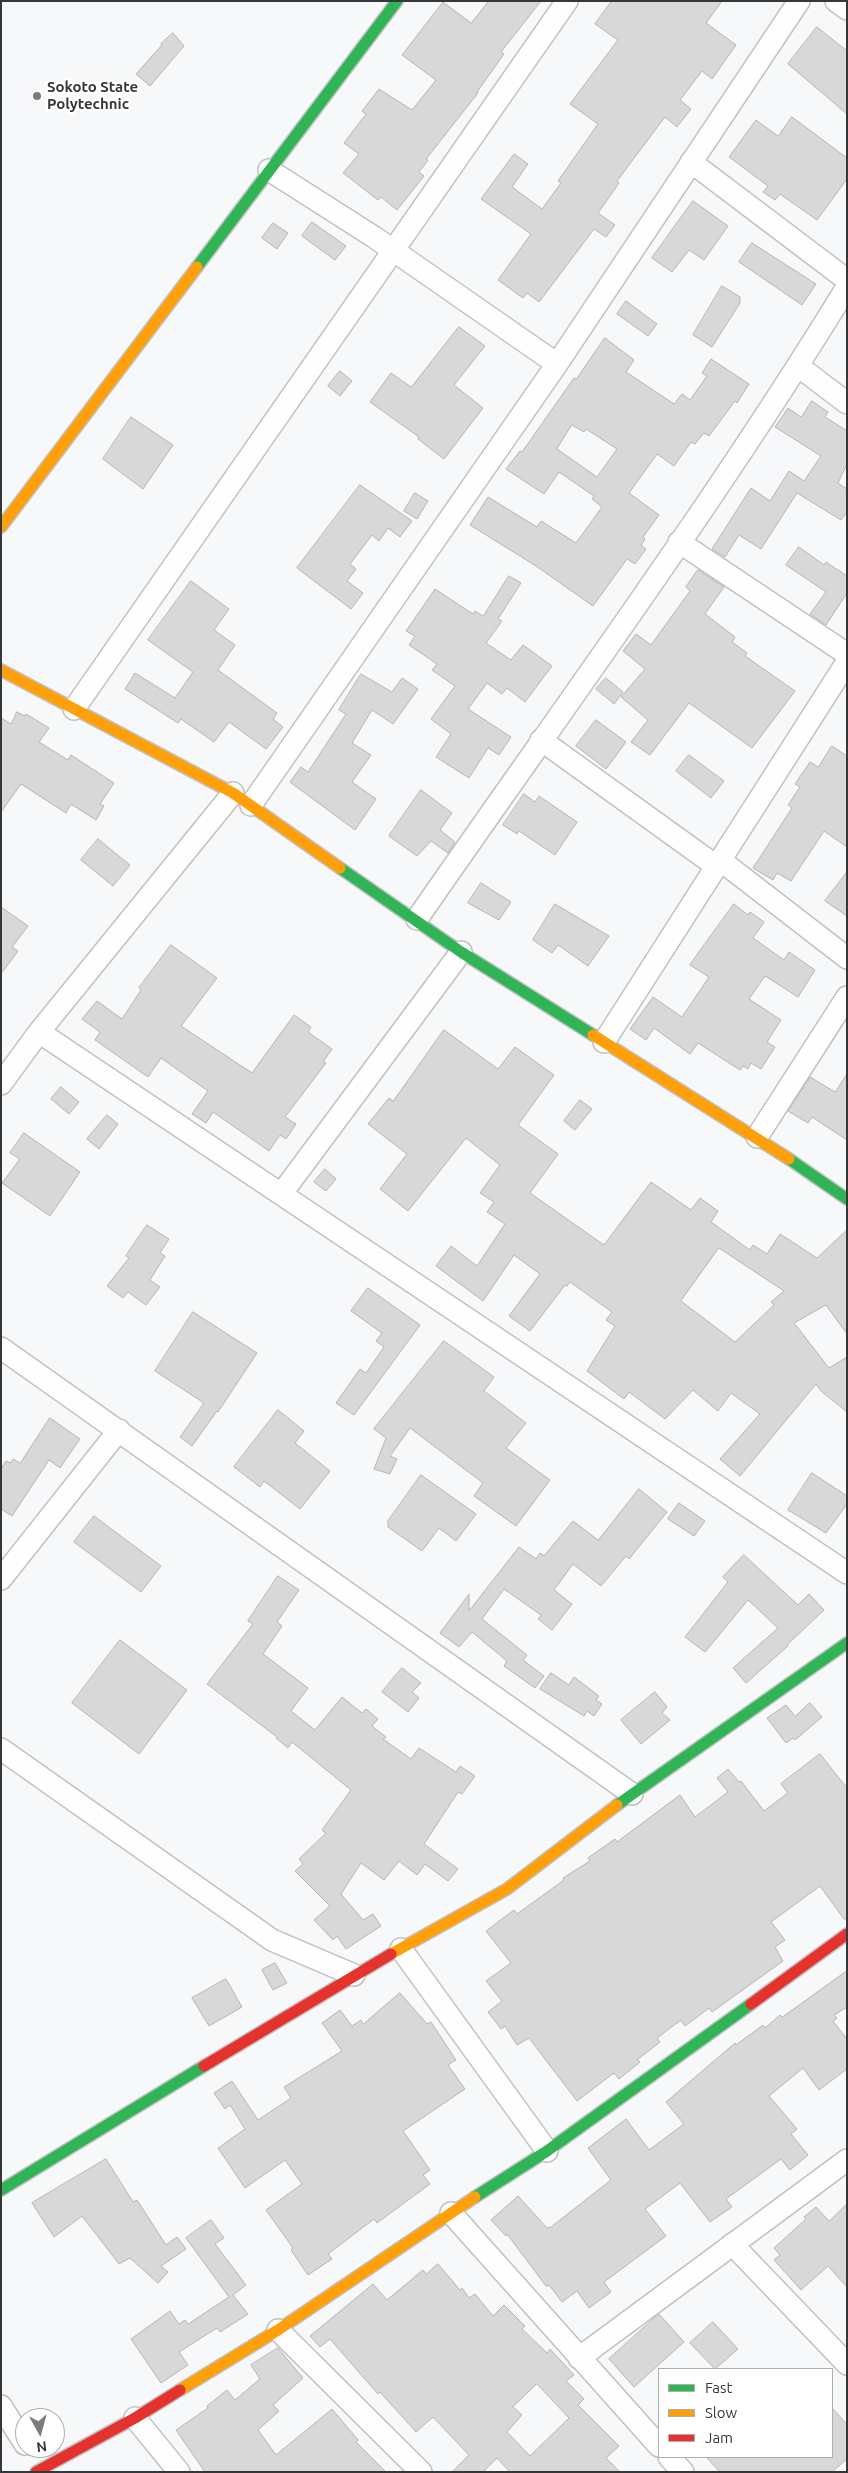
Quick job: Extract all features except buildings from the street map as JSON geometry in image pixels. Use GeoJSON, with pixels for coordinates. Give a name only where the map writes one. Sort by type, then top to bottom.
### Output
{"type":"FeatureCollection","features":[{"type":"Feature","properties":{"kind":"street"},"geometry":{"type":"LineString","coordinates":[[1,527],[398,1]]}},
{"type":"Feature","properties":{"kind":"street"},"geometry":{"type":"LineString","coordinates":[[74,709],[567,1]]}},
{"type":"Feature","properties":{"kind":"street"},"geometry":{"type":"LineString","coordinates":[[251,805],[557,364],[799,1]]}},
{"type":"Feature","properties":{"kind":"street"},"geometry":{"type":"LineString","coordinates":[[836,1],[847,9]]}},
{"type":"Feature","properties":{"kind":"street"},"geometry":{"type":"LineString","coordinates":[[691,162],[847,280]]}},
{"type":"Feature","properties":{"kind":"street"},"geometry":{"type":"LineString","coordinates":[[269,170],[393,250],[557,364]]}},
{"type":"Feature","properties":{"kind":"street"},"geometry":{"type":"LineString","coordinates":[[416,919],[679,542],[798,366],[847,287]]}},
{"type":"Feature","properties":{"kind":"street"},"geometry":{"type":"LineString","coordinates":[[798,366],[847,403]]}},
{"type":"Feature","properties":{"kind":"street"},"geometry":{"type":"LineString","coordinates":[[679,542],[847,654]]}},
{"type":"Feature","properties":{"kind":"street"},"geometry":{"type":"LineString","coordinates":[[604,1042],[847,662]]}},
{"type":"Feature","properties":{"kind":"street"},"geometry":{"type":"LineString","coordinates":[[1,670],[233,793],[461,952],[757,1137],[847,1198]]}},
{"type":"Feature","properties":{"kind":"street"},"geometry":{"type":"LineString","coordinates":[[541,740],[718,863],[847,958]]}},
{"type":"Feature","properties":{"kind":"street"},"geometry":{"type":"LineString","coordinates":[[1,1084],[39,1032],[233,793]]}},
{"type":"Feature","properties":{"kind":"street"},"geometry":{"type":"LineString","coordinates":[[282,1193],[461,952]]}},
{"type":"Feature","properties":{"kind":"street"},"geometry":{"type":"LineString","coordinates":[[757,1137],[847,997]]}},
{"type":"Feature","properties":{"kind":"street"},"geometry":{"type":"LineString","coordinates":[[39,1032],[282,1193],[847,1574]]}},
{"type":"Feature","properties":{"kind":"street"},"geometry":{"type":"LineString","coordinates":[[1,1348],[632,1794]]}},
{"type":"Feature","properties":{"kind":"street"},"geometry":{"type":"LineString","coordinates":[[1,1579],[118,1430]]}},
{"type":"Feature","properties":{"kind":"street"},"geometry":{"type":"LineString","coordinates":[[1,2190],[354,1975],[507,1889],[632,1794],[847,1643]]}},
{"type":"Feature","properties":{"kind":"street"},"geometry":{"type":"LineString","coordinates":[[1,1749],[272,1940],[354,1975]]}},
{"type":"Feature","properties":{"kind":"street"},"geometry":{"type":"LineString","coordinates":[[33,2458],[39,2471],[135,2418],[278,2330],[451,2213],[547,2151],[847,1934]]}},
{"type":"Feature","properties":{"kind":"street"},"geometry":{"type":"LineString","coordinates":[[401,1949],[547,2151]]}},
{"type":"Feature","properties":{"kind":"street"},"geometry":{"type":"LineString","coordinates":[[579,2358],[847,2160]]}},
{"type":"Feature","properties":{"kind":"street"},"geometry":{"type":"LineString","coordinates":[[451,2213],[658,2445]]}},
{"type":"Feature","properties":{"kind":"street"},"geometry":{"type":"LineString","coordinates":[[732,2244],[847,2364]]}},
{"type":"Feature","properties":{"kind":"street"},"geometry":{"type":"LineString","coordinates":[[278,2330],[421,2472]]}},
{"type":"Feature","properties":{"kind":"street"},"geometry":{"type":"LineString","coordinates":[[1,2406],[15,2428]]}},
{"type":"Feature","properties":{"kind":"street"},"geometry":{"type":"LineString","coordinates":[[135,2418],[179,2472]]}},
{"type":"Feature","properties":{"kind":"street"},"geometry":{"type":"LineString","coordinates":[[671,2458],[683,2472]]}},
{"type":"Feature","properties":{"kind":"traffic: fast"},"geometry":{"type":"LineString","coordinates":[[197,267],[397,1]]}},
{"type":"Feature","properties":{"kind":"traffic: fast"},"geometry":{"type":"LineString","coordinates":[[340,868],[461,952],[593,1035]]}},
{"type":"Feature","properties":{"kind":"traffic: fast"},"geometry":{"type":"LineString","coordinates":[[789,1159],[847,1199]]}},
{"type":"Feature","properties":{"kind":"traffic: fast"},"geometry":{"type":"LineString","coordinates":[[617,1805],[847,1643]]}},
{"type":"Feature","properties":{"kind":"traffic: fast"},"geometry":{"type":"LineString","coordinates":[[475,2197],[547,2151],[751,2004]]}},
{"type":"Feature","properties":{"kind":"traffic: fast"},"geometry":{"type":"LineString","coordinates":[[1,2190],[204,2066]]}},
{"type":"Feature","properties":{"kind":"traffic: slow"},"geometry":{"type":"LineString","coordinates":[[1,527],[197,267]]}},
{"type":"Feature","properties":{"kind":"traffic: slow"},"geometry":{"type":"LineString","coordinates":[[1,670],[233,793],[340,868]]}},
{"type":"Feature","properties":{"kind":"traffic: slow"},"geometry":{"type":"LineString","coordinates":[[593,1035],[789,1159]]}},
{"type":"Feature","properties":{"kind":"traffic: slow"},"geometry":{"type":"LineString","coordinates":[[391,1954],[507,1889],[617,1805]]}},
{"type":"Feature","properties":{"kind":"traffic: slow"},"geometry":{"type":"LineString","coordinates":[[180,2390],[278,2330],[475,2197]]}},
{"type":"Feature","properties":{"kind":"traffic: jam"},"geometry":{"type":"LineString","coordinates":[[751,2004],[847,1934]]}},
{"type":"Feature","properties":{"kind":"traffic: jam"},"geometry":{"type":"LineString","coordinates":[[204,2066],[391,1954]]}},
{"type":"Feature","properties":{"kind":"traffic: jam"},"geometry":{"type":"LineString","coordinates":[[36,2472],[135,2418],[180,2390]]}},
{"type":"Feature","properties":{"kind":"place","name":"Sokoto State Polytechnic"},"geometry":{"type":"Point","coordinates":[37,96]}}]}
